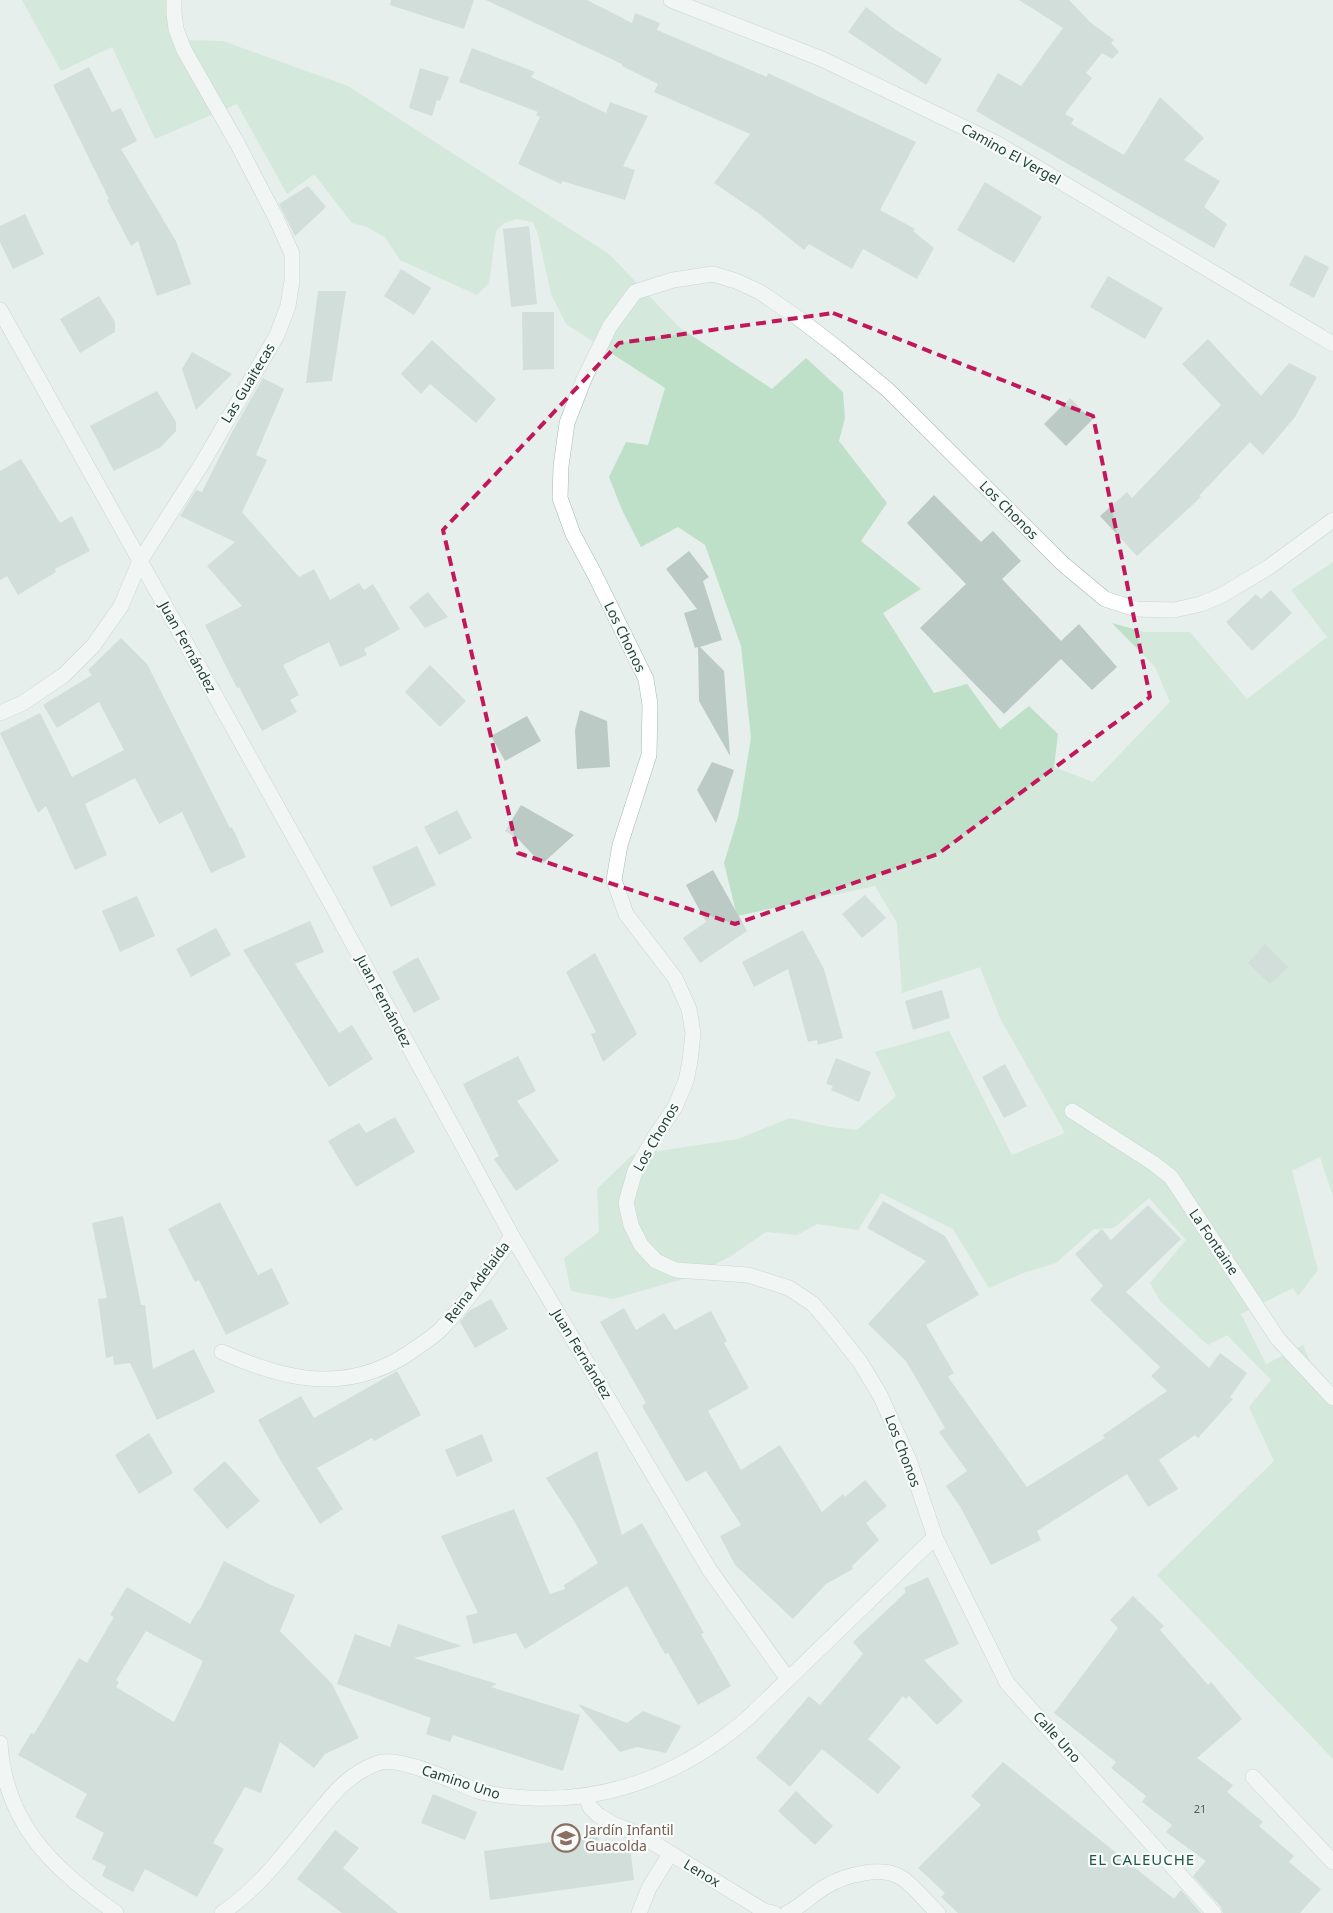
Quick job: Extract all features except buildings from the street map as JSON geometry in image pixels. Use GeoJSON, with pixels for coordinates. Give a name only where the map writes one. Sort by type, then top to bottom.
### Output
{"type":"FeatureCollection","features":[{"type":"Feature","properties":{"kind":"street","name":"Las Guaitecas"},"geometry":{"type":"LineString","coordinates":[[0,713],[23,703],[64,675],[93,646],[121,606],[140,561],[202,462],[277,335],[288,306],[292,281],[292,254],[276,218],[237,143],[184,50],[176,29],[174,0]]}},
{"type":"Feature","properties":{"kind":"street","name":"Camino El Vergel"},"geometry":{"type":"LineString","coordinates":[[671,0],[822,59],[996,143],[1333,344]]}},
{"type":"Feature","properties":{"kind":"street","name":"Los Chonos"},"geometry":{"type":"LineString","coordinates":[[935,1537],[909,1460],[880,1395],[860,1362],[813,1304],[789,1288],[748,1275],[676,1270],[656,1262],[641,1245],[631,1226],[626,1203],[635,1172],[654,1138],[675,1108],[686,1081],[693,1033],[689,1009],[675,978],[626,914],[614,880],[620,845],[649,755],[650,705],[646,679],[595,575],[572,534],[560,498],[561,466],[567,423],[584,379],[610,326],[635,292],[672,280],[713,274],[736,281],[760,292],[836,347],[888,390],[1062,564],[1105,599],[1136,609],[1174,610],[1201,604],[1222,595],[1269,567],[1333,520]]}},
{"type":"Feature","properties":{"kind":"street","name":"Juan Fernández"},"geometry":{"type":"LineString","coordinates":[[0,310],[327,896],[512,1236],[709,1569],[788,1680]]}},
{"type":"Feature","properties":{"kind":"street","name":"La Fontaine"},"geometry":{"type":"LineString","coordinates":[[1072,1111],[1153,1163],[1170,1177],[1278,1339],[1333,1398]]}},
{"type":"Feature","properties":{"kind":"street","name":"Reina Adelaida"},"geometry":{"type":"LineString","coordinates":[[222,1352],[268,1371],[298,1376],[338,1380],[372,1372],[402,1360],[440,1331],[475,1290],[512,1236]]}},
{"type":"Feature","properties":{"kind":"street"},"geometry":{"type":"LineString","coordinates":[[788,1680],[935,1537]]}},
{"type":"Feature","properties":{"kind":"street","name":"Calle Uno"},"geometry":{"type":"LineString","coordinates":[[935,1537],[1007,1683],[1214,1913]]}},
{"type":"Feature","properties":{"kind":"street","name":"Camino Uno"},"geometry":{"type":"LineString","coordinates":[[222,1913],[237,1903],[261,1881],[340,1785],[358,1771],[380,1762],[402,1763],[481,1792],[507,1797],[544,1799],[586,1796],[631,1786],[673,1770],[723,1740],[788,1680]]}},
{"type":"Feature","properties":{"kind":"street"},"geometry":{"type":"LineString","coordinates":[[0,1743],[6,1784],[28,1833],[57,1866],[88,1893],[116,1913]]}},
{"type":"Feature","properties":{"kind":"street"},"geometry":{"type":"LineString","coordinates":[[1253,1777],[1333,1862]]}},
{"type":"Feature","properties":{"kind":"street","name":"Lenox"},"geometry":{"type":"LineString","coordinates":[[586,1796],[590,1807],[598,1815],[613,1824],[639,1834],[764,1911],[774,1913]]}},
{"type":"Feature","properties":{"kind":"street"},"geometry":{"type":"LineString","coordinates":[[639,1913],[649,1888],[670,1854]]}},
{"type":"Feature","properties":{"kind":"street"},"geometry":{"type":"LineString","coordinates":[[787,1913],[799,1908],[825,1886],[858,1873],[882,1871],[902,1877],[938,1913]]}},
{"type":"Feature","properties":{"kind":"highlighted area"},"geometry":{"type":"Polygon","coordinates":[[[833,313],[1093,416],[1150,697],[938,854],[735,924],[518,853],[443,530],[619,343],[833,313]]]}},
{"type":"Feature","properties":{"kind":"green space"},"geometry":{"type":"Polygon","coordinates":[[[22,0],[167,0],[182,40],[223,41],[348,86],[609,254],[679,327],[772,389],[806,358],[843,392],[845,418],[839,441],[887,503],[861,541],[921,589],[883,613],[934,693],[967,684],[1000,729],[1029,706],[1058,734],[1054,767],[1093,782],[1170,702],[1155,667],[1112,623],[1144,632],[1190,632],[1247,699],[1327,637],[1291,590],[1333,562],[1333,1196],[1320,1157],[1292,1171],[1318,1270],[1298,1296],[1293,1288],[1241,1314],[1266,1364],[1303,1345],[1315,1373],[1333,1405],[1333,1759],[1157,1575],[1274,1461],[1249,1407],[1271,1380],[1227,1335],[1208,1345],[1160,1301],[1150,1283],[1186,1240],[1149,1198],[1114,1228],[1094,1229],[1056,1263],[1023,1273],[989,1288],[953,1229],[881,1193],[858,1230],[817,1224],[797,1235],[766,1232],[731,1256],[690,1277],[613,1299],[571,1291],[564,1258],[599,1232],[597,1189],[632,1155],[738,1139],[790,1118],[831,1127],[857,1130],[896,1096],[875,1052],[949,1031],[1012,1155],[1065,1133],[1000,1018],[980,967],[902,993],[897,923],[875,886],[737,916],[724,863],[738,817],[751,738],[741,646],[705,545],[678,527],[641,547],[622,510],[609,477],[626,442],[648,445],[665,388],[566,324],[551,294],[538,234],[533,222],[517,219],[504,223],[496,231],[489,283],[477,295],[400,260],[385,237],[367,227],[352,223],[314,174],[287,194],[237,104],[155,139],[112,47],[61,71],[22,0]]]}},
{"type":"Feature","properties":{"kind":"place","name":"Jardín Infantil Guacolda"},"geometry":{"type":"Point","coordinates":[566,1838]}},
{"type":"Feature","properties":{"kind":"district","name":"EL CALEUCHE"},"geometry":{"type":"Point","coordinates":[1142,1860]}}]}
